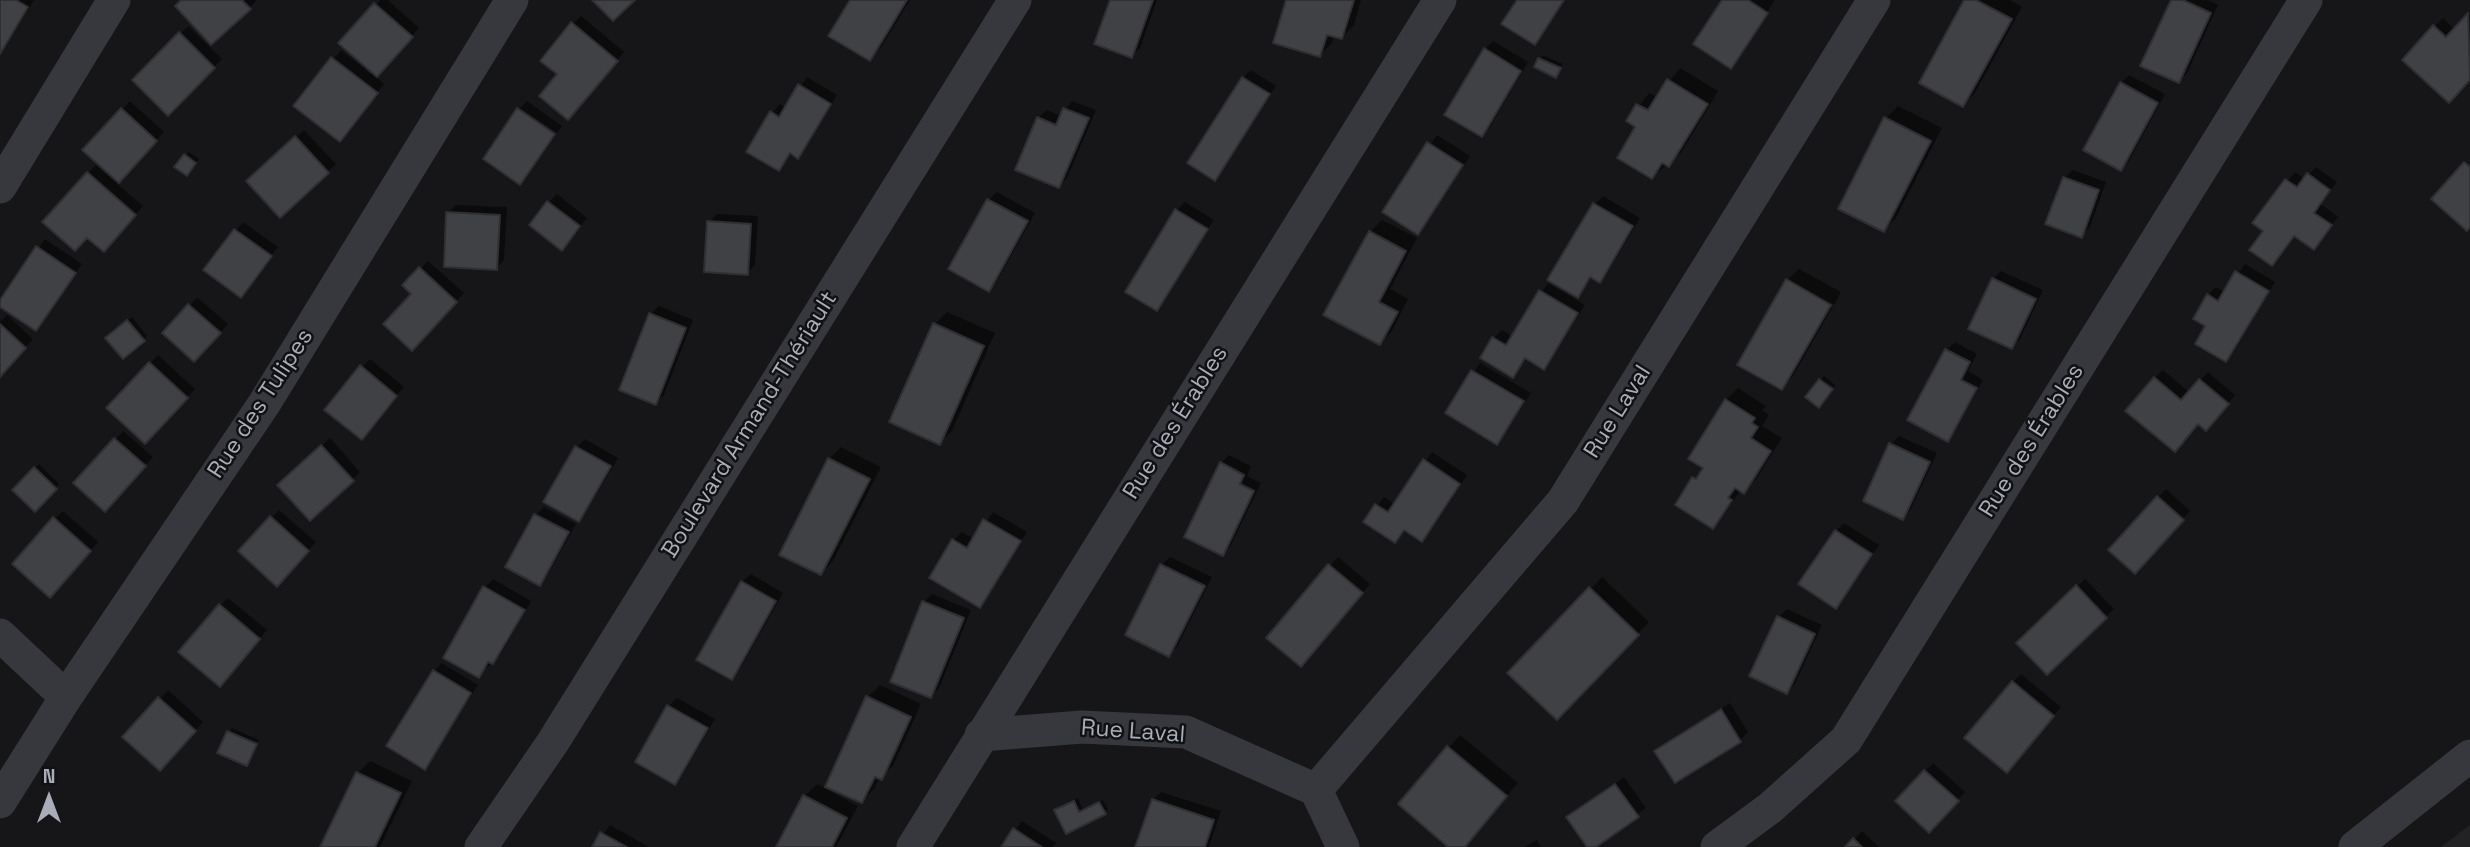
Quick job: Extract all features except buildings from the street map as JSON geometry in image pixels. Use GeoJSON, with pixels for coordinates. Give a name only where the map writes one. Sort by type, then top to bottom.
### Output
{"type":"FeatureCollection","features":[{"type":"Feature","properties":{"kind":"street"},"geometry":{"type":"LineString","coordinates":[[0,187],[114,0]]}},
{"type":"Feature","properties":{"kind":"street","name":"Rue des Tulipes"},"geometry":{"type":"LineString","coordinates":[[0,802],[66,697],[264,404],[512,0]]}},
{"type":"Feature","properties":{"kind":"street","name":"Boulevard Armand-Thériault"},"geometry":{"type":"LineString","coordinates":[[481,847],[553,742],[1015,0]]}},
{"type":"Feature","properties":{"kind":"street","name":"Rue des Érables"},"geometry":{"type":"LineString","coordinates":[[914,847],[981,735],[1440,0]]}},
{"type":"Feature","properties":{"kind":"street","name":"Rue Laval"},"geometry":{"type":"LineString","coordinates":[[981,735],[1082,727],[1186,732],[1317,790],[1563,500],[1874,0]]}},
{"type":"Feature","properties":{"kind":"street","name":"Rue des Érables"},"geometry":{"type":"LineString","coordinates":[[1717,847],[1770,808],[1846,740],[2306,0]]}},
{"type":"Feature","properties":{"kind":"street"},"geometry":{"type":"LineString","coordinates":[[0,635],[66,697]]}},
{"type":"Feature","properties":{"kind":"street"},"geometry":{"type":"LineString","coordinates":[[2355,847],[2470,756]]}},
{"type":"Feature","properties":{"kind":"street"},"geometry":{"type":"LineString","coordinates":[[1317,790],[1343,847]]}},
{"type":"Feature","properties":{"kind":"shaded area"},"geometry":{"type":"Polygon","coordinates":[[[2470,825],[2470,847],[2441,847],[2470,825]]]}}]}
